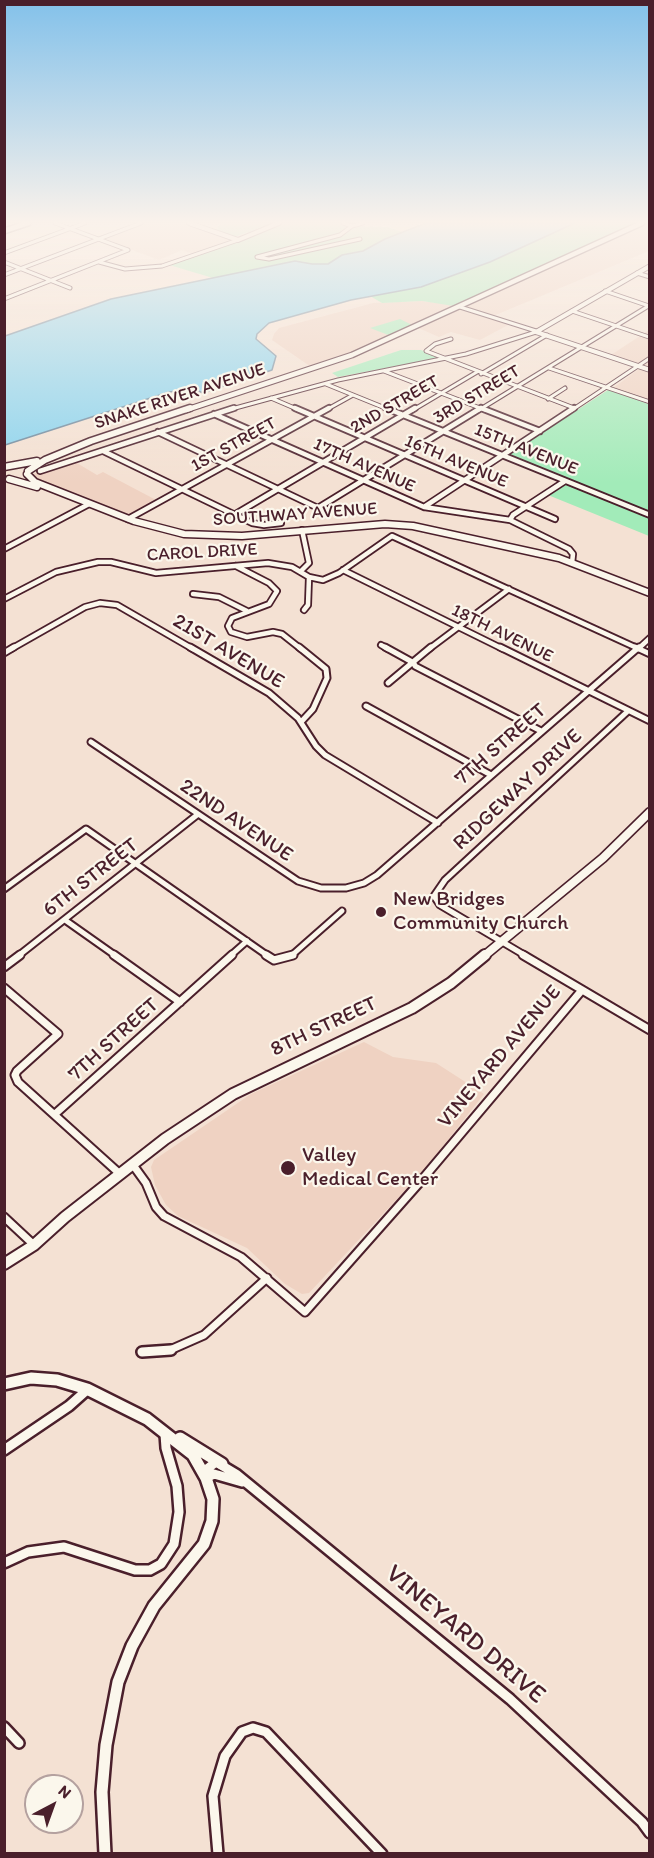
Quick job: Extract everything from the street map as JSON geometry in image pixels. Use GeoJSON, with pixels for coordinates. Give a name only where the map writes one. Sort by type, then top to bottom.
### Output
{"type":"FeatureCollection","features":[{"type":"Feature","properties":{"kind":"main road","name":"SNAKE RIVER AVENUE"},"geometry":{"type":"LineString","coordinates":[[4,467],[34,463],[57,451],[337,362],[454,310]]}},
{"type":"Feature","properties":{"kind":"main road","name":"SNAKE RIVER AVENUE"},"geometry":{"type":"LineString","coordinates":[[7,478],[20,478],[45,460],[91,441]]}},
{"type":"Feature","properties":{"kind":"main road","name":"SOUTHWAY AVENUE"},"geometry":{"type":"LineString","coordinates":[[20,464],[27,467],[31,480],[159,529],[204,536],[242,536],[396,524],[413,525],[572,563],[650,593]]}},
{"type":"Feature","properties":{"kind":"main road","name":"SOUTHWAY AVENUE"},"geometry":{"type":"LineString","coordinates":[[7,478],[69,496]]}},
{"type":"Feature","properties":{"kind":"main road","name":"8TH STREET"},"geometry":{"type":"LineString","coordinates":[[4,1264],[34,1245],[65,1217],[186,1124],[233,1094],[433,995],[464,974],[603,858],[650,812]]}},
{"type":"Feature","properties":{"kind":"street"},"geometry":{"type":"LineString","coordinates":[[468,310],[650,370]]}},
{"type":"Feature","properties":{"kind":"street","name":"3RD STREET"},"geometry":{"type":"LineString","coordinates":[[278,489],[318,508],[641,310]]}},
{"type":"Feature","properties":{"kind":"street"},"geometry":{"type":"LineString","coordinates":[[40,471],[213,414],[271,398],[482,350],[536,332],[572,311],[649,337]]}},
{"type":"Feature","properties":{"kind":"street","name":"2ND STREET"},"geometry":{"type":"LineString","coordinates":[[234,515],[442,393],[547,335]]}},
{"type":"Feature","properties":{"kind":"street"},"geometry":{"type":"LineString","coordinates":[[452,339],[439,342],[426,351],[574,408]]}},
{"type":"Feature","properties":{"kind":"street"},"geometry":{"type":"LineString","coordinates":[[424,507],[650,358]]}},
{"type":"Feature","properties":{"kind":"street"},"geometry":{"type":"LineString","coordinates":[[549,368],[650,402]]}},
{"type":"Feature","properties":{"kind":"street"},"geometry":{"type":"LineString","coordinates":[[384,371],[540,431]]}},
{"type":"Feature","properties":{"kind":"street","name":"15TH AVENUE"},"geometry":{"type":"LineString","coordinates":[[326,384],[650,515]]}},
{"type":"Feature","properties":{"kind":"street"},"geometry":{"type":"LineString","coordinates":[[548,399],[565,388]]}},
{"type":"Feature","properties":{"kind":"street","name":"1ST STREET"},"geometry":{"type":"LineString","coordinates":[[128,519],[352,395]]}},
{"type":"Feature","properties":{"kind":"street","name":"16TH AVENUE"},"geometry":{"type":"LineString","coordinates":[[271,398],[555,519]]}},
{"type":"Feature","properties":{"kind":"street","name":"17TH AVENUE"},"geometry":{"type":"LineString","coordinates":[[213,414],[424,507],[510,520],[569,549],[573,556],[572,563]]}},
{"type":"Feature","properties":{"kind":"street"},"geometry":{"type":"LineString","coordinates":[[158,432],[278,489]]}},
{"type":"Feature","properties":{"kind":"street"},"geometry":{"type":"LineString","coordinates":[[103,451],[234,515],[258,524],[281,523]]}},
{"type":"Feature","properties":{"kind":"street"},"geometry":{"type":"LineString","coordinates":[[510,520],[513,514],[565,481]]}},
{"type":"Feature","properties":{"kind":"street"},"geometry":{"type":"LineString","coordinates":[[4,549],[89,504]]}},
{"type":"Feature","properties":{"kind":"street"},"geometry":{"type":"LineString","coordinates":[[301,571],[309,562],[302,531]]}},
{"type":"Feature","properties":{"kind":"street"},"geometry":{"type":"LineString","coordinates":[[304,610],[308,605],[309,577],[322,580],[343,570],[392,536],[650,654]]}},
{"type":"Feature","properties":{"kind":"street","name":"CAROL DRIVE"},"geometry":{"type":"LineString","coordinates":[[4,599],[51,574],[92,562],[111,562],[156,573],[235,565],[281,564],[301,571],[309,577]]}},
{"type":"Feature","properties":{"kind":"street"},"geometry":{"type":"LineString","coordinates":[[235,565],[269,583],[277,591],[269,604],[247,611],[230,620],[228,627],[233,633],[248,637],[273,632],[282,634],[326,669],[327,678],[313,709],[307,719],[301,722]]}},
{"type":"Feature","properties":{"kind":"street","name":"18TH AVENUE"},"geometry":{"type":"LineString","coordinates":[[343,570],[650,722]]}},
{"type":"Feature","properties":{"kind":"street"},"geometry":{"type":"LineString","coordinates":[[388,683],[414,663],[414,660],[508,589]]}},
{"type":"Feature","properties":{"kind":"street"},"geometry":{"type":"LineString","coordinates":[[193,594],[219,597],[247,611]]}},
{"type":"Feature","properties":{"kind":"street","name":"21ST AVENUE"},"geometry":{"type":"LineString","coordinates":[[4,653],[90,604],[117,605],[269,693],[301,722],[316,746],[325,755],[438,823]]}},
{"type":"Feature","properties":{"kind":"street","name":"7TH STREET"},"geometry":{"type":"LineString","coordinates":[[374,877],[650,638]]}},
{"type":"Feature","properties":{"kind":"street"},"geometry":{"type":"LineString","coordinates":[[381,645],[414,663],[414,666],[541,732]]}},
{"type":"Feature","properties":{"kind":"street"},"geometry":{"type":"LineString","coordinates":[[366,706],[491,775]]}},
{"type":"Feature","properties":{"kind":"street","name":"RIDGEWAY DRIVE"},"geometry":{"type":"LineString","coordinates":[[502,942],[440,905],[434,896],[445,880],[628,711]]}},
{"type":"Feature","properties":{"kind":"street","name":"22ND AVENUE"},"geometry":{"type":"LineString","coordinates":[[91,742],[197,815],[305,884],[321,888],[346,888],[374,877]]}},
{"type":"Feature","properties":{"kind":"street","name":"6TH STREET"},"geometry":{"type":"LineString","coordinates":[[4,967],[197,815]]}},
{"type":"Feature","properties":{"kind":"street"},"geometry":{"type":"LineString","coordinates":[[4,889],[86,829],[274,960],[291,957],[342,910]]}},
{"type":"Feature","properties":{"kind":"street"},"geometry":{"type":"LineString","coordinates":[[65,920],[180,1002]]}},
{"type":"Feature","properties":{"kind":"street","name":"7TH STREET"},"geometry":{"type":"LineString","coordinates":[[55,1114],[247,941]]}},
{"type":"Feature","properties":{"kind":"street"},"geometry":{"type":"LineString","coordinates":[[502,942],[650,1030]]}},
{"type":"Feature","properties":{"kind":"street"},"geometry":{"type":"LineString","coordinates":[[4,988],[58,1034],[15,1075],[18,1082],[120,1174]]}},
{"type":"Feature","properties":{"kind":"street","name":"VINEYARD AVENUE"},"geometry":{"type":"LineString","coordinates":[[267,1278],[305,1312],[420,1182],[582,990]]}},
{"type":"Feature","properties":{"kind":"street"},"geometry":{"type":"LineString","coordinates":[[133,1165],[146,1183],[156,1207],[164,1216],[241,1257],[267,1278],[204,1335],[170,1350],[142,1352]]}},
{"type":"Feature","properties":{"kind":"street"},"geometry":{"type":"LineString","coordinates":[[4,1217],[34,1245]]}},
{"type":"Feature","properties":{"kind":"street"},"geometry":{"type":"LineString","coordinates":[[4,1384],[31,1378],[48,1379],[87,1389],[147,1419],[222,1464]]}},
{"type":"Feature","properties":{"kind":"street"},"geometry":{"type":"LineString","coordinates":[[4,1450],[69,1406],[87,1389]]}},
{"type":"Feature","properties":{"kind":"street"},"geometry":{"type":"LineString","coordinates":[[105,1854],[102,1792],[106,1744],[118,1682],[132,1646],[154,1606],[193,1560],[209,1533],[214,1509],[205,1475],[193,1455],[165,1430]]}},
{"type":"Feature","properties":{"kind":"street"},"geometry":{"type":"LineString","coordinates":[[4,1563],[28,1552],[64,1547],[135,1570],[150,1570],[161,1564],[174,1544],[180,1512],[177,1486],[166,1448],[165,1430]]}},
{"type":"Feature","properties":{"kind":"street"},"geometry":{"type":"LineString","coordinates":[[205,1475],[214,1462],[222,1464]]}},
{"type":"Feature","properties":{"kind":"street","name":"VINEYARD DRIVE"},"geometry":{"type":"LineString","coordinates":[[222,1464],[510,1699],[642,1822],[650,1833]]}},
{"type":"Feature","properties":{"kind":"street","name":"VINEYARD DRIVE"},"geometry":{"type":"LineString","coordinates":[[205,1475],[214,1474],[243,1482]]}},
{"type":"Feature","properties":{"kind":"street"},"geometry":{"type":"LineString","coordinates":[[4,1727],[18,1743]]}},
{"type":"Feature","properties":{"kind":"street"},"geometry":{"type":"LineString","coordinates":[[218,1854],[213,1796],[225,1756],[242,1732],[253,1728],[266,1732],[382,1854]]}},
{"type":"Feature","properties":{"kind":"shaded area"},"geometry":{"type":"Polygon","coordinates":[[[348,310],[508,310],[491,317],[510,324],[480,340],[451,332],[439,337],[416,327],[314,369],[272,340],[279,328],[348,310]]]}},
{"type":"Feature","properties":{"kind":"shaded area"},"geometry":{"type":"Polygon","coordinates":[[[649,330],[649,401],[613,388],[643,366],[611,355],[649,330]]]}},
{"type":"Feature","properties":{"kind":"shaded area"},"geometry":{"type":"Polygon","coordinates":[[[72,460],[97,475],[103,472],[158,501],[128,517],[33,479],[30,475],[72,460]]]}},
{"type":"Feature","properties":{"kind":"shaded area","name":"Valley Medical Center"},"geometry":{"type":"Polygon","coordinates":[[[364,1042],[393,1057],[436,1063],[484,1094],[425,1169],[309,1293],[302,1294],[285,1284],[247,1248],[178,1216],[166,1205],[155,1185],[151,1167],[154,1160],[251,1094],[364,1042]]]}},
{"type":"Feature","properties":{"kind":"green space"},"geometry":{"type":"Polygon","coordinates":[[[400,319],[416,327],[391,336],[370,328],[400,319]]]}},
{"type":"Feature","properties":{"kind":"green space"},"geometry":{"type":"Polygon","coordinates":[[[401,350],[421,350],[439,358],[338,377],[332,373],[401,350]]]}},
{"type":"Feature","properties":{"kind":"green space"},"geometry":{"type":"Polygon","coordinates":[[[608,390],[649,404],[649,536],[548,495],[570,481],[508,455],[608,390]]]}},
{"type":"Feature","properties":{"kind":"water"},"geometry":{"type":"Polygon","coordinates":[[[80,310],[316,310],[269,323],[257,334],[256,339],[276,356],[272,370],[203,393],[194,389],[169,392],[5,445],[5,336],[80,310]]]}},
{"type":"Feature","properties":{"kind":"place","name":"New Bridges Community Church"},"geometry":{"type":"Point","coordinates":[381,912]}},
{"type":"Feature","properties":{"kind":"place","name":"Valley Medical Center"},"geometry":{"type":"Point","coordinates":[288,1168]}}]}
